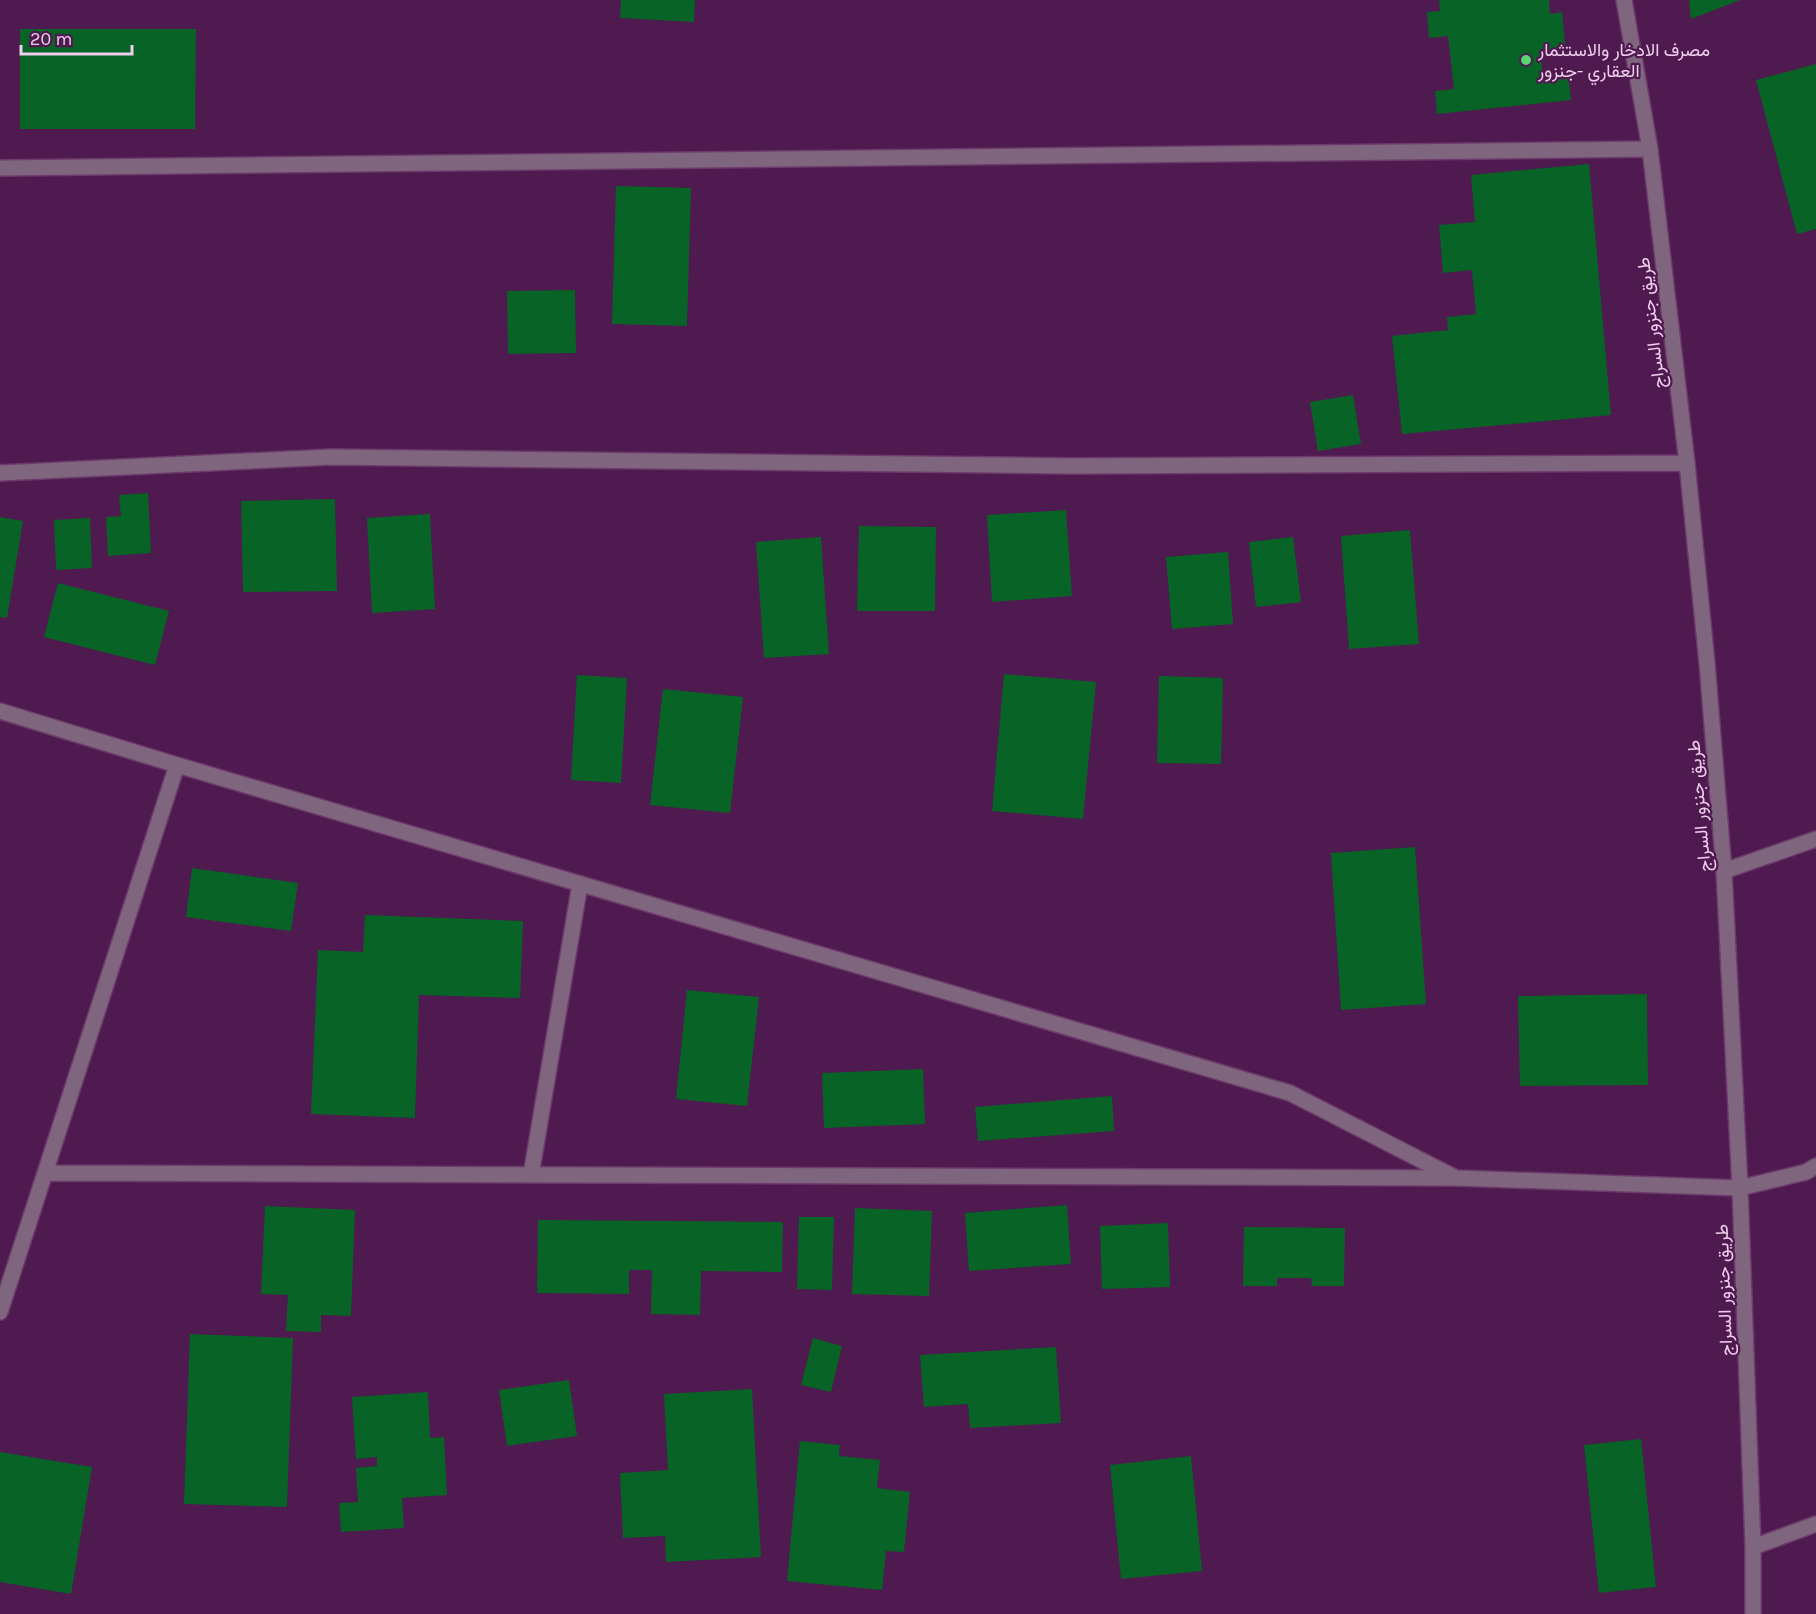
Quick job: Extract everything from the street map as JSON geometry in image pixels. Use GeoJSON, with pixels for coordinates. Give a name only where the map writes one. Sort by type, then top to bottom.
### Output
{"type":"FeatureCollection","features":[{"type":"Feature","properties":{"kind":"street","name":"طريق جنزور السراج"},"geometry":{"type":"LineString","coordinates":[[1624,0],[1650,149],[1687,463],[1707,663],[1724,871],[1740,1188],[1753,1547],[1753,1614]]}},
{"type":"Feature","properties":{"kind":"street"},"geometry":{"type":"LineString","coordinates":[[0,168],[1650,149]]}},
{"type":"Feature","properties":{"kind":"street"},"geometry":{"type":"LineString","coordinates":[[0,473],[331,457],[1073,466],[1687,463]]}},
{"type":"Feature","properties":{"kind":"street"},"geometry":{"type":"LineString","coordinates":[[0,711],[1290,1093],[1457,1178]]}},
{"type":"Feature","properties":{"kind":"street"},"geometry":{"type":"LineString","coordinates":[[0,1312],[177,765]]}},
{"type":"Feature","properties":{"kind":"street"},"geometry":{"type":"LineString","coordinates":[[1724,871],[1816,839]]}},
{"type":"Feature","properties":{"kind":"street"},"geometry":{"type":"LineString","coordinates":[[531,1175],[580,884]]}},
{"type":"Feature","properties":{"kind":"street"},"geometry":{"type":"LineString","coordinates":[[46,1173],[1457,1178],[1740,1188],[1806,1172],[1816,1166]]}},
{"type":"Feature","properties":{"kind":"street"},"geometry":{"type":"LineString","coordinates":[[1753,1547],[1816,1524]]}},
{"type":"Feature","properties":{"kind":"building"},"geometry":{"type":"Polygon","coordinates":[[[621,0],[695,0],[694,22],[620,18],[621,0]]]}},
{"type":"Feature","properties":{"kind":"building"},"geometry":{"type":"Polygon","coordinates":[[[1439,0],[1549,0],[1550,14],[1562,12],[1566,53],[1541,55],[1543,77],[1568,74],[1571,100],[1437,114],[1435,91],[1454,89],[1448,36],[1429,38],[1427,12],[1440,11],[1439,0]]]}},
{"type":"Feature","properties":{"kind":"building"},"geometry":{"type":"Polygon","coordinates":[[[1689,0],[1740,0],[1691,19],[1689,0]]]}},
{"type":"Feature","properties":{"kind":"building"},"geometry":{"type":"Polygon","coordinates":[[[20,29],[196,29],[195,129],[20,129],[20,29]]]}},
{"type":"Feature","properties":{"kind":"building"},"geometry":{"type":"Polygon","coordinates":[[[1816,64],[1816,229],[1797,234],[1756,80],[1816,64]]]}},
{"type":"Feature","properties":{"kind":"building"},"geometry":{"type":"Polygon","coordinates":[[[1589,164],[1611,415],[1402,434],[1392,336],[1448,330],[1447,317],[1476,314],[1472,270],[1443,273],[1439,225],[1475,222],[1471,175],[1589,164]]]}},
{"type":"Feature","properties":{"kind":"building"},"geometry":{"type":"Polygon","coordinates":[[[616,186],[691,188],[687,326],[612,324],[616,186]]]}},
{"type":"Feature","properties":{"kind":"building"},"geometry":{"type":"Polygon","coordinates":[[[575,290],[576,353],[508,354],[507,291],[575,290]]]}},
{"type":"Feature","properties":{"kind":"building"},"geometry":{"type":"Polygon","coordinates":[[[1353,395],[1361,444],[1318,451],[1310,402],[1353,395]]]}},
{"type":"Feature","properties":{"kind":"building"},"geometry":{"type":"Polygon","coordinates":[[[148,493],[151,553],[108,556],[106,517],[121,516],[119,495],[148,493]]]}},
{"type":"Feature","properties":{"kind":"building"},"geometry":{"type":"Polygon","coordinates":[[[335,499],[337,591],[243,592],[241,501],[335,499]]]}},
{"type":"Feature","properties":{"kind":"building"},"geometry":{"type":"Polygon","coordinates":[[[1066,510],[1072,596],[992,602],[987,515],[1066,510]]]}},
{"type":"Feature","properties":{"kind":"building"},"geometry":{"type":"Polygon","coordinates":[[[430,514],[435,609],[372,613],[367,518],[430,514]]]}},
{"type":"Feature","properties":{"kind":"building"},"geometry":{"type":"Polygon","coordinates":[[[0,517],[23,521],[7,618],[0,617],[0,517]]]}},
{"type":"Feature","properties":{"kind":"building"},"geometry":{"type":"Polygon","coordinates":[[[90,518],[92,568],[56,570],[54,520],[90,518]]]}},
{"type":"Feature","properties":{"kind":"building"},"geometry":{"type":"Polygon","coordinates":[[[859,526],[936,527],[935,611],[857,611],[859,526]]]}},
{"type":"Feature","properties":{"kind":"building"},"geometry":{"type":"Polygon","coordinates":[[[1410,530],[1419,644],[1349,649],[1341,536],[1410,530]]]}},
{"type":"Feature","properties":{"kind":"building"},"geometry":{"type":"Polygon","coordinates":[[[821,537],[829,654],[764,658],[756,542],[821,537]]]}},
{"type":"Feature","properties":{"kind":"building"},"geometry":{"type":"Polygon","coordinates":[[[1293,537],[1301,602],[1256,607],[1249,542],[1293,537]]]}},
{"type":"Feature","properties":{"kind":"building"},"geometry":{"type":"Polygon","coordinates":[[[1228,552],[1233,624],[1172,629],[1166,557],[1228,552]]]}},
{"type":"Feature","properties":{"kind":"building"},"geometry":{"type":"Polygon","coordinates":[[[58,583],[169,611],[155,665],[44,637],[58,583]]]}},
{"type":"Feature","properties":{"kind":"building"},"geometry":{"type":"Polygon","coordinates":[[[1004,674],[1096,682],[1083,819],[992,811],[1004,674]]]}},
{"type":"Feature","properties":{"kind":"building"},"geometry":{"type":"Polygon","coordinates":[[[577,675],[627,678],[621,783],[571,780],[577,675]]]}},
{"type":"Feature","properties":{"kind":"building"},"geometry":{"type":"Polygon","coordinates":[[[1159,676],[1223,678],[1221,764],[1157,763],[1159,676]]]}},
{"type":"Feature","properties":{"kind":"building"},"geometry":{"type":"Polygon","coordinates":[[[663,689],[743,697],[730,813],[650,805],[663,689]]]}},
{"type":"Feature","properties":{"kind":"building"},"geometry":{"type":"Polygon","coordinates":[[[1415,847],[1426,1004],[1341,1010],[1331,853],[1415,847]]]}},
{"type":"Feature","properties":{"kind":"building"},"geometry":{"type":"Polygon","coordinates":[[[192,868],[298,883],[291,931],[186,917],[192,868]]]}},
{"type":"Feature","properties":{"kind":"building"},"geometry":{"type":"Polygon","coordinates":[[[365,915],[523,921],[520,998],[419,995],[415,1118],[311,1114],[318,950],[363,952],[365,915]]]}},
{"type":"Feature","properties":{"kind":"building"},"geometry":{"type":"Polygon","coordinates":[[[687,990],[759,997],[747,1106],[676,1099],[687,990]]]}},
{"type":"Feature","properties":{"kind":"building"},"geometry":{"type":"Polygon","coordinates":[[[1647,994],[1648,1085],[1520,1086],[1518,996],[1647,994]]]}},
{"type":"Feature","properties":{"kind":"building"},"geometry":{"type":"Polygon","coordinates":[[[923,1069],[925,1124],[824,1128],[822,1073],[923,1069]]]}},
{"type":"Feature","properties":{"kind":"building"},"geometry":{"type":"Polygon","coordinates":[[[1112,1096],[1114,1131],[978,1141],[975,1107],[1112,1096]]]}},
{"type":"Feature","properties":{"kind":"building"},"geometry":{"type":"Polygon","coordinates":[[[1067,1205],[1071,1264],[969,1271],[965,1213],[1067,1205]]]}},
{"type":"Feature","properties":{"kind":"building"},"geometry":{"type":"Polygon","coordinates":[[[265,1206],[355,1210],[351,1316],[321,1315],[321,1332],[286,1331],[288,1295],[261,1294],[265,1206]]]}},
{"type":"Feature","properties":{"kind":"building"},"geometry":{"type":"Polygon","coordinates":[[[855,1208],[932,1211],[929,1296],[852,1294],[855,1208]]]}},
{"type":"Feature","properties":{"kind":"building"},"geometry":{"type":"Polygon","coordinates":[[[799,1217],[834,1217],[832,1290],[797,1289],[799,1217]]]}},
{"type":"Feature","properties":{"kind":"building"},"geometry":{"type":"Polygon","coordinates":[[[538,1220],[783,1222],[782,1272],[701,1271],[700,1315],[651,1314],[652,1270],[629,1270],[629,1294],[537,1293],[538,1220]]]}},
{"type":"Feature","properties":{"kind":"building"},"geometry":{"type":"Polygon","coordinates":[[[1168,1223],[1170,1287],[1102,1289],[1100,1226],[1168,1223]]]}},
{"type":"Feature","properties":{"kind":"building"},"geometry":{"type":"Polygon","coordinates":[[[1244,1227],[1345,1228],[1344,1286],[1312,1286],[1311,1278],[1277,1278],[1277,1286],[1243,1286],[1244,1227]]]}},
{"type":"Feature","properties":{"kind":"building"},"geometry":{"type":"Polygon","coordinates":[[[190,1334],[293,1338],[287,1507],[184,1504],[190,1334]]]}},
{"type":"Feature","properties":{"kind":"building"},"geometry":{"type":"Polygon","coordinates":[[[813,1338],[842,1346],[831,1392],[801,1385],[813,1338]]]}},
{"type":"Feature","properties":{"kind":"building"},"geometry":{"type":"Polygon","coordinates":[[[1056,1347],[1061,1423],[970,1428],[968,1404],[924,1407],[920,1355],[1056,1347]]]}},
{"type":"Feature","properties":{"kind":"building"},"geometry":{"type":"Polygon","coordinates":[[[569,1380],[577,1436],[507,1446],[499,1390],[569,1380]]]}},
{"type":"Feature","properties":{"kind":"building"},"geometry":{"type":"Polygon","coordinates":[[[752,1389],[761,1557],[666,1562],[665,1536],[623,1538],[620,1473],[668,1470],[664,1394],[752,1389]]]}},
{"type":"Feature","properties":{"kind":"building"},"geometry":{"type":"Polygon","coordinates":[[[428,1392],[430,1438],[444,1437],[447,1495],[402,1498],[404,1528],[341,1532],[339,1503],[358,1502],[356,1468],[377,1466],[377,1457],[356,1459],[352,1397],[428,1392]]]}},
{"type":"Feature","properties":{"kind":"building"},"geometry":{"type":"Polygon","coordinates":[[[1641,1439],[1656,1587],[1599,1593],[1584,1445],[1641,1439]]]}},
{"type":"Feature","properties":{"kind":"building"},"geometry":{"type":"Polygon","coordinates":[[[800,1441],[840,1445],[839,1456],[880,1460],[877,1488],[910,1492],[904,1552],[886,1551],[882,1590],[787,1581],[800,1441]]]}},
{"type":"Feature","properties":{"kind":"building"},"geometry":{"type":"Polygon","coordinates":[[[0,1452],[92,1467],[71,1594],[0,1582],[0,1452]]]}},
{"type":"Feature","properties":{"kind":"building"},"geometry":{"type":"Polygon","coordinates":[[[1191,1456],[1202,1571],[1121,1579],[1110,1465],[1191,1456]]]}},
{"type":"Feature","properties":{"kind":"place","name":"مصرف الادخار والاستثمار العقاري -جنزور"},"geometry":{"type":"Point","coordinates":[1526,60]}}]}
